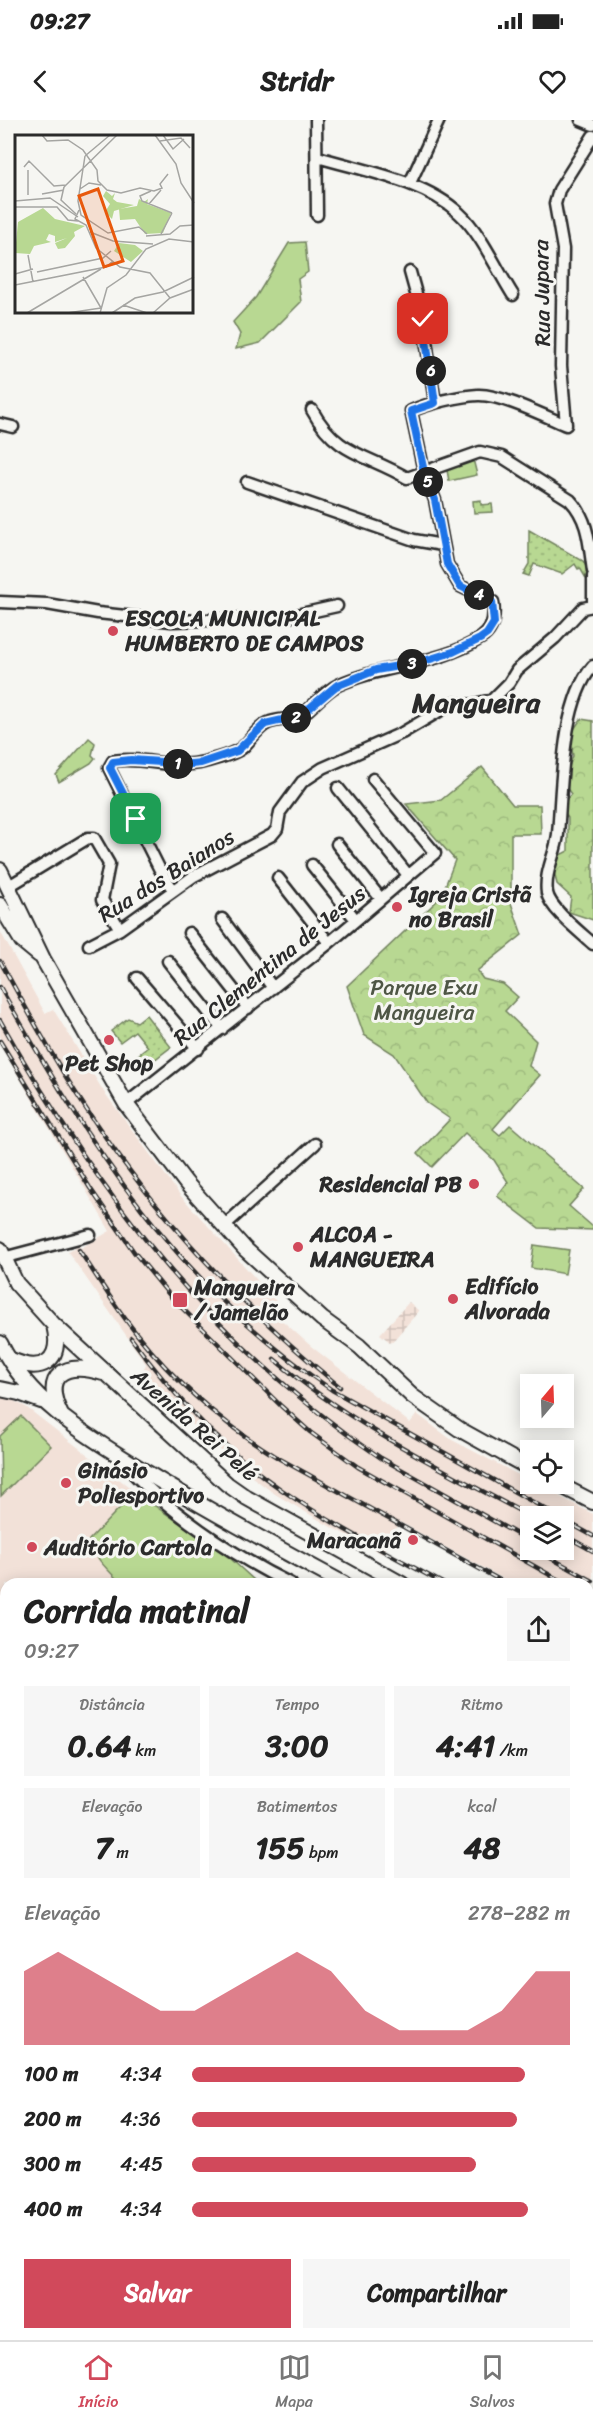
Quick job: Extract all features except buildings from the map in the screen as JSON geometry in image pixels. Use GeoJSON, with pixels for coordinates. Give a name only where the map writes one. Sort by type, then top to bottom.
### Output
{"type":"FeatureCollection","features":[{"type":"Feature","properties":{"kind":"main road"},"geometry":{"type":"LineString","coordinates":[[3,877],[43,959],[126,1104],[186,1183],[245,1249],[301,1301],[359,1346],[412,1396],[459,1429],[520,1463]]}},
{"type":"Feature","properties":{"kind":"main road"},"geometry":{"type":"LineString","coordinates":[[0,905],[22,941],[43,959]]}},
{"type":"Feature","properties":{"kind":"main road","name":"Avenida Rei Pelé"},"geometry":{"type":"LineString","coordinates":[[2,1253],[16,1283],[54,1325],[237,1491],[391,1578]]}},
{"type":"Feature","properties":{"kind":"main road"},"geometry":{"type":"LineString","coordinates":[[9,1359],[29,1367],[38,1367],[48,1362],[56,1343],[54,1325]]}},
{"type":"Feature","properties":{"kind":"main road"},"geometry":{"type":"LineString","coordinates":[[0,1343],[30,1388],[61,1416],[184,1495],[333,1578]]}},
{"type":"Feature","properties":{"kind":"main road"},"geometry":{"type":"LineString","coordinates":[[61,1416],[54,1395],[54,1386],[60,1374],[74,1368],[107,1375]]}},
{"type":"Feature","properties":{"kind":"main road"},"geometry":{"type":"LineString","coordinates":[[0,1389],[20,1393],[46,1403]]}},
{"type":"Feature","properties":{"kind":"main road"},"geometry":{"type":"LineString","coordinates":[[574,1492],[593,1502]]}},
{"type":"Feature","properties":{"kind":"street"},"geometry":{"type":"LineString","coordinates":[[316,120],[317,215]]}},
{"type":"Feature","properties":{"kind":"street"},"geometry":{"type":"LineString","coordinates":[[410,183],[439,120]]}},
{"type":"Feature","properties":{"kind":"street"},"geometry":{"type":"LineString","coordinates":[[581,120],[593,125]]}},
{"type":"Feature","properties":{"kind":"street","name":"Rua Jupara"},"geometry":{"type":"LineString","coordinates":[[435,403],[479,395],[495,397],[566,425],[561,366],[563,249],[555,204],[559,190],[593,136]]}},
{"type":"Feature","properties":{"kind":"street"},"geometry":{"type":"LineString","coordinates":[[318,157],[410,183],[459,213],[472,228],[513,295]]}},
{"type":"Feature","properties":{"kind":"street"},"geometry":{"type":"LineString","coordinates":[[173,890],[159,868],[112,774],[110,765],[113,762],[131,760],[191,764],[237,751],[265,724],[300,716],[336,686],[376,670],[421,662],[453,652],[480,639],[487,634],[494,623],[492,602],[460,586],[447,564],[435,500],[424,472],[411,411],[435,403],[423,319],[410,272]]}},
{"type":"Feature","properties":{"kind":"street"},"geometry":{"type":"LineString","coordinates":[[312,410],[322,429],[338,444],[362,457],[388,466],[407,478],[452,460],[480,452],[502,457],[570,500],[586,521],[593,574],[593,606]]}},
{"type":"Feature","properties":{"kind":"street"},"geometry":{"type":"LineString","coordinates":[[0,424],[13,427]]}},
{"type":"Feature","properties":{"kind":"street"},"geometry":{"type":"LineString","coordinates":[[247,482],[414,540],[442,545]]}},
{"type":"Feature","properties":{"kind":"street"},"geometry":{"type":"LineString","coordinates":[[0,602],[47,604],[109,615],[171,621],[283,618],[338,606]]}},
{"type":"Feature","properties":{"kind":"street","name":"Rua dos Baianos"},"geometry":{"type":"LineString","coordinates":[[89,945],[120,929],[173,890],[272,834],[277,829],[280,812],[302,782],[323,768],[402,733],[453,703],[470,705],[492,700],[518,670],[583,608],[593,606]]}},
{"type":"Feature","properties":{"kind":"street"},"geometry":{"type":"LineString","coordinates":[[593,666],[581,681],[565,748],[561,771],[558,837],[549,864],[547,895],[561,913],[593,944]]}},
{"type":"Feature","properties":{"kind":"street","name":"Rua Clementina de Jesus"},"geometry":{"type":"LineString","coordinates":[[126,1104],[329,943],[435,853],[373,779]]}},
{"type":"Feature","properties":{"kind":"street"},"geometry":{"type":"LineString","coordinates":[[338,788],[408,875]]}},
{"type":"Feature","properties":{"kind":"street"},"geometry":{"type":"LineString","coordinates":[[3,877],[88,838],[94,838],[108,861],[102,900],[120,929]]}},
{"type":"Feature","properties":{"kind":"street"},"geometry":{"type":"LineString","coordinates":[[337,844],[381,899]]}},
{"type":"Feature","properties":{"kind":"street"},"geometry":{"type":"LineString","coordinates":[[312,865],[356,920]]}},
{"type":"Feature","properties":{"kind":"street"},"geometry":{"type":"LineString","coordinates":[[278,878],[329,943]]}},
{"type":"Feature","properties":{"kind":"street"},"geometry":{"type":"LineString","coordinates":[[222,919],[273,988]]}},
{"type":"Feature","properties":{"kind":"street"},"geometry":{"type":"LineString","coordinates":[[189,933],[248,1008]]}},
{"type":"Feature","properties":{"kind":"street"},"geometry":{"type":"LineString","coordinates":[[168,961],[222,1029]]}},
{"type":"Feature","properties":{"kind":"street"},"geometry":{"type":"LineString","coordinates":[[137,978],[198,1049]]}},
{"type":"Feature","properties":{"kind":"street"},"geometry":{"type":"LineString","coordinates":[[224,1226],[315,1144]]}},
{"type":"Feature","properties":{"kind":"street"},"geometry":{"type":"LineString","coordinates":[[2,1253],[90,1235]]}},
{"type":"Feature","properties":{"kind":"street"},"geometry":{"type":"LineString","coordinates":[[114,1452],[139,1481],[170,1507],[264,1571],[279,1578]]}},
{"type":"Feature","properties":{"kind":"shaded area"},"geometry":{"type":"Polygon","coordinates":[[[0,931],[45,1013],[53,1009],[104,1092],[180,1195],[284,1310],[277,1316],[312,1347],[410,1423],[417,1414],[452,1440],[520,1476],[520,1494],[555,1494],[593,1514],[593,1578],[502,1578],[400,1522],[383,1554],[275,1494],[240,1468],[140,1377],[146,1364],[68,1252],[78,1245],[81,1248],[110,1231],[0,1045],[0,931]]]}},
{"type":"Feature","properties":{"kind":"shaded area"},"geometry":{"type":"Polygon","coordinates":[[[409,1302],[419,1311],[391,1343],[380,1334],[409,1302]]]}},
{"type":"Feature","properties":{"kind":"shaded area"},"geometry":{"type":"Polygon","coordinates":[[[0,1398],[8,1398],[26,1407],[137,1493],[231,1559],[252,1578],[0,1578],[0,1398]]]}},
{"type":"Feature","properties":{"kind":"green space"},"geometry":{"type":"Polygon","coordinates":[[[305,242],[308,272],[298,279],[301,302],[260,343],[236,349],[240,334],[233,322],[256,297],[289,243],[305,242]]]}},
{"type":"Feature","properties":{"kind":"green space"},"geometry":{"type":"Polygon","coordinates":[[[473,459],[477,475],[449,481],[446,465],[473,459]]]}},
{"type":"Feature","properties":{"kind":"green space"},"geometry":{"type":"Polygon","coordinates":[[[481,500],[481,505],[492,504],[493,512],[474,513],[473,501],[481,500]]]}},
{"type":"Feature","properties":{"kind":"green space"},"geometry":{"type":"Polygon","coordinates":[[[529,530],[583,561],[592,578],[587,580],[575,564],[562,574],[534,564],[529,576],[523,574],[529,564],[529,530]]]}},
{"type":"Feature","properties":{"kind":"green space"},"geometry":{"type":"Polygon","coordinates":[[[581,719],[593,721],[593,920],[569,912],[571,897],[557,884],[552,864],[560,855],[568,851],[568,818],[560,807],[571,794],[563,783],[573,756],[570,735],[581,719]]]}},
{"type":"Feature","properties":{"kind":"green space"},"geometry":{"type":"Polygon","coordinates":[[[89,738],[95,743],[92,755],[95,758],[91,763],[59,782],[56,775],[89,738]]]}},
{"type":"Feature","properties":{"kind":"green space","name":"Parque Exu Mangueira"},"geometry":{"type":"Polygon","coordinates":[[[482,767],[513,805],[540,805],[541,834],[511,834],[511,903],[522,935],[477,971],[483,979],[503,984],[518,997],[505,1011],[536,1041],[529,1066],[540,1075],[493,1129],[500,1135],[510,1125],[584,1189],[569,1206],[593,1227],[593,1230],[539,1228],[497,1196],[508,1182],[494,1160],[465,1133],[432,1167],[418,1153],[450,1119],[427,1103],[394,1054],[364,1035],[347,986],[441,897],[455,860],[406,804],[441,800],[482,767]]]}},
{"type":"Feature","properties":{"kind":"green space"},"geometry":{"type":"Polygon","coordinates":[[[146,1015],[171,1047],[145,1067],[137,1056],[148,1047],[135,1031],[120,1042],[111,1031],[128,1018],[137,1022],[146,1015]]]}},
{"type":"Feature","properties":{"kind":"green space"},"geometry":{"type":"Polygon","coordinates":[[[534,1245],[569,1250],[565,1274],[531,1268],[534,1245]]]}},
{"type":"Feature","properties":{"kind":"green space"},"geometry":{"type":"Polygon","coordinates":[[[21,1416],[51,1446],[1,1496],[0,1436],[21,1416]]]}},
{"type":"Feature","properties":{"kind":"green space"},"geometry":{"type":"Polygon","coordinates":[[[135,1492],[231,1559],[252,1578],[116,1578],[98,1558],[89,1540],[135,1492]]]}},
{"type":"Feature","properties":{"kind":"railway"},"geometry":{"type":"LineString","coordinates":[[0,961],[71,1085],[123,1162],[150,1197],[240,1297],[340,1387]]}},
{"type":"Feature","properties":{"kind":"railway"},"geometry":{"type":"LineString","coordinates":[[0,987],[68,1102],[104,1157],[183,1259],[227,1306],[277,1349],[332,1390],[540,1506]]}},
{"type":"Feature","properties":{"kind":"railway"},"geometry":{"type":"LineString","coordinates":[[0,1020],[38,1085],[119,1206],[212,1316],[263,1366],[320,1413],[381,1458],[520,1536]]}},
{"type":"Feature","properties":{"kind":"railway"},"geometry":{"type":"LineString","coordinates":[[0,1041],[90,1188],[134,1252],[172,1298],[281,1406],[310,1432],[358,1467],[555,1578]]}},
{"type":"Feature","properties":{"kind":"railway"},"geometry":{"type":"LineString","coordinates":[[79,1250],[121,1313],[151,1351],[221,1418],[280,1459],[496,1578]]}},
{"type":"Feature","properties":{"kind":"railway"},"geometry":{"type":"LineString","coordinates":[[131,1338],[200,1420],[260,1474],[322,1516],[433,1578]]}},
{"type":"Feature","properties":{"kind":"railway"},"geometry":{"type":"LineString","coordinates":[[274,1359],[334,1405],[398,1445],[520,1511]]}},
{"type":"Feature","properties":{"kind":"railway"},"geometry":{"type":"LineString","coordinates":[[574,1526],[593,1536]]}},
{"type":"Feature","properties":{"kind":"railway"},"geometry":{"type":"LineString","coordinates":[[574,1541],[593,1551]]}},
{"type":"Feature","properties":{"kind":"railway"},"geometry":{"type":"LineString","coordinates":[[554,1560],[587,1578]]}},
{"type":"Feature","properties":{"kind":"place","name":"ESCOLA MUNICIPAL HUMBERTO DE CAMPOS"},"geometry":{"type":"Point","coordinates":[113,631]}},
{"type":"Feature","properties":{"kind":"place","name":"Igreja Cristã no Brasil"},"geometry":{"type":"Point","coordinates":[397,907]}},
{"type":"Feature","properties":{"kind":"place","name":"Pet Shop"},"geometry":{"type":"Point","coordinates":[109,1040]}},
{"type":"Feature","properties":{"kind":"place","name":"Residencial PB"},"geometry":{"type":"Point","coordinates":[474,1184]}},
{"type":"Feature","properties":{"kind":"place","name":"ALCOA - MANGUEIRA"},"geometry":{"type":"Point","coordinates":[298,1247]}},
{"type":"Feature","properties":{"kind":"place","name":"Edifício Alvorada"},"geometry":{"type":"Point","coordinates":[453,1299]}},
{"type":"Feature","properties":{"kind":"place","name":"Mangueira / Jamelão"},"geometry":{"type":"Point","coordinates":[180,1300]}},
{"type":"Feature","properties":{"kind":"place","name":"Ginásio Poliesportivo"},"geometry":{"type":"Point","coordinates":[66,1483]}},
{"type":"Feature","properties":{"kind":"place","name":"Maracanã"},"geometry":{"type":"Point","coordinates":[413,1540]}},
{"type":"Feature","properties":{"kind":"place","name":"Auditório Cartola"},"geometry":{"type":"Point","coordinates":[32,1547]}},
{"type":"Feature","properties":{"kind":"district","name":"Mangueira"},"geometry":{"type":"Point","coordinates":[476,702]}},
{"type":"Feature","properties":{"kind":"route"},"geometry":{"type":"LineString","coordinates":[[136,819],[112,774],[110,765],[113,762],[131,760],[191,764],[237,751],[265,724],[300,716],[336,686],[376,670],[387,670],[453,652],[480,639],[487,634],[494,623],[492,602],[460,586],[447,564],[435,500],[424,472],[411,411],[435,403],[423,319]]}}]}
